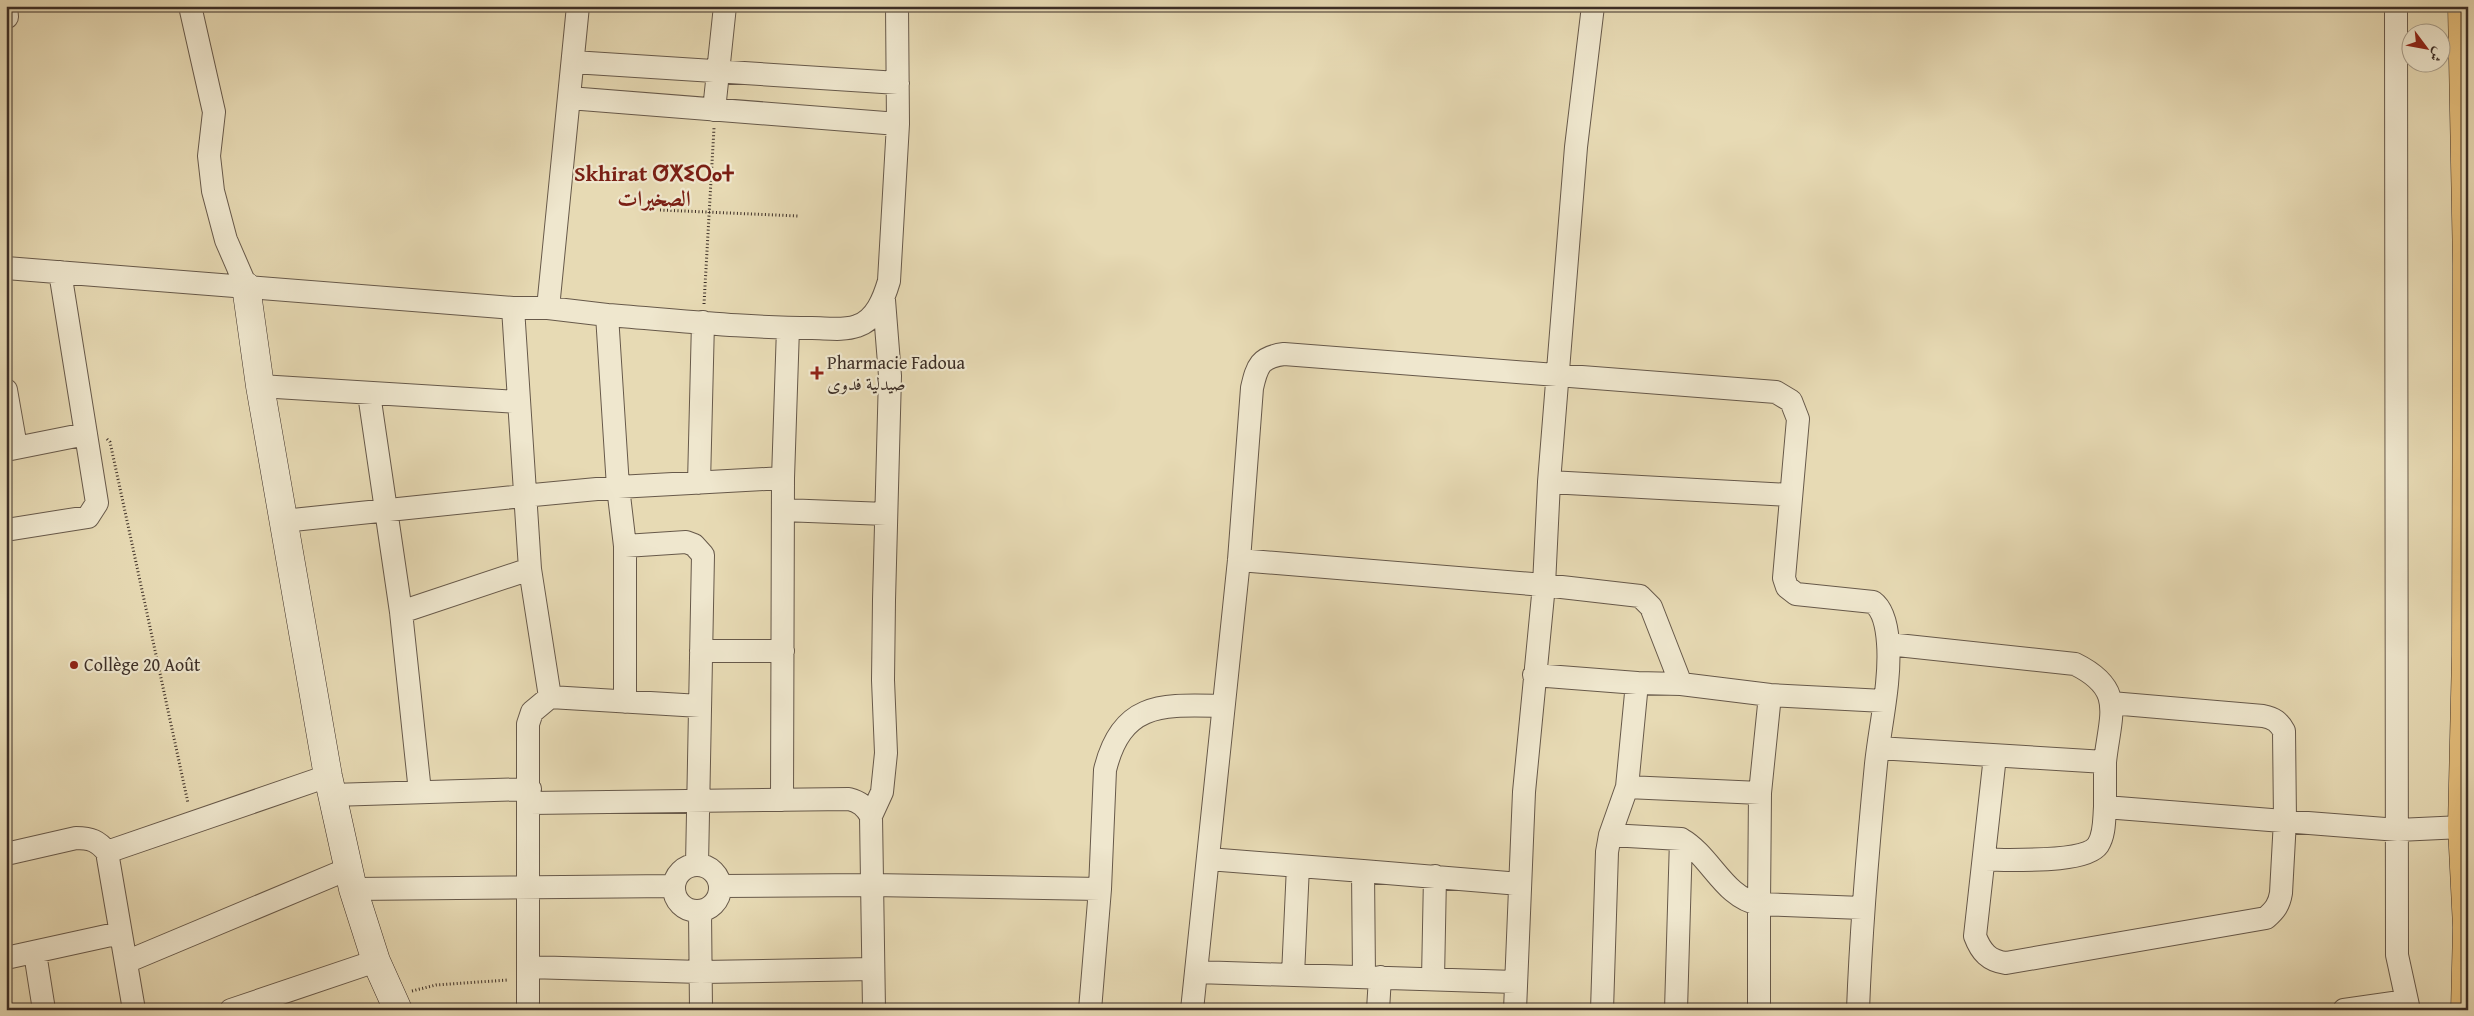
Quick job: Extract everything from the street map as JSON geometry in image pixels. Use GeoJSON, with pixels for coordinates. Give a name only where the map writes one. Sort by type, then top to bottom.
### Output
{"type":"FeatureCollection","features":[{"type":"Feature","properties":{"kind":"main road"},"geometry":{"type":"LineString","coordinates":[[2462,6],[2468,265],[2466,655],[2462,826],[2467,915],[2465,1010]]}},
{"type":"Feature","properties":{"kind":"street"},"geometry":{"type":"LineString","coordinates":[[6,6],[7,17]]}},
{"type":"Feature","properties":{"kind":"street"},"geometry":{"type":"LineString","coordinates":[[190,6],[214,112],[209,156],[214,192],[226,240],[246,286],[260,386],[330,786],[351,879],[376,960],[395,1003]]}},
{"type":"Feature","properties":{"kind":"street"},"geometry":{"type":"LineString","coordinates":[[548,308],[578,6]]}},
{"type":"Feature","properties":{"kind":"street"},"geometry":{"type":"LineString","coordinates":[[714,110],[725,6]]}},
{"type":"Feature","properties":{"kind":"street"},"geometry":{"type":"LineString","coordinates":[[874,1010],[871,816],[882,792],[886,753],[884,680],[890,376],[884,300],[889,282],[898,124],[897,6]]}},
{"type":"Feature","properties":{"kind":"street"},"geometry":{"type":"LineString","coordinates":[[1515,1010],[1524,792],[1544,585],[1549,482],[1576,147],[1593,6]]}},
{"type":"Feature","properties":{"kind":"street"},"geometry":{"type":"LineString","coordinates":[[2344,1010],[2408,1005],[2397,955],[2396,6]]}},
{"type":"Feature","properties":{"kind":"street"},"geometry":{"type":"LineString","coordinates":[[573,62],[898,83]]}},
{"type":"Feature","properties":{"kind":"street"},"geometry":{"type":"LineString","coordinates":[[569,98],[898,124]]}},
{"type":"Feature","properties":{"kind":"street"},"geometry":{"type":"LineString","coordinates":[[6,268],[513,308],[548,308],[607,315],[788,328],[844,328],[858,326],[871,317],[884,300]]}},
{"type":"Feature","properties":{"kind":"street"},"geometry":{"type":"LineString","coordinates":[[6,530],[88,517],[93,513],[98,503],[60,272]]}},
{"type":"Feature","properties":{"kind":"street"},"geometry":{"type":"LineString","coordinates":[[513,308],[523,496],[530,569],[550,697]]}},
{"type":"Feature","properties":{"kind":"street"},"geometry":{"type":"LineString","coordinates":[[607,315],[618,488],[625,546],[625,702]]}},
{"type":"Feature","properties":{"kind":"street"},"geometry":{"type":"LineString","coordinates":[[699,483],[703,322]]}},
{"type":"Feature","properties":{"kind":"street"},"geometry":{"type":"LineString","coordinates":[[782,800],[783,478],[788,328]]}},
{"type":"Feature","properties":{"kind":"street"},"geometry":{"type":"LineString","coordinates":[[1192,1010],[1239,560],[1252,388],[1262,362],[1269,356],[1284,354],[1776,392],[1784,395],[1791,401],[1798,419],[1784,578],[1788,587],[1796,594],[1873,602],[1879,607],[1883,616],[1888,644],[1884,701],[1862,908],[1858,1010]]}},
{"type":"Feature","properties":{"kind":"street"},"geometry":{"type":"LineString","coordinates":[[260,386],[518,402]]}},
{"type":"Feature","properties":{"kind":"street"},"geometry":{"type":"LineString","coordinates":[[6,390],[11,448],[86,434]]}},
{"type":"Feature","properties":{"kind":"street"},"geometry":{"type":"LineString","coordinates":[[369,394],[401,612],[420,792]]}},
{"type":"Feature","properties":{"kind":"street"},"geometry":{"type":"LineString","coordinates":[[283,521],[523,496],[783,478]]}},
{"type":"Feature","properties":{"kind":"street"},"geometry":{"type":"LineString","coordinates":[[1549,482],[1790,495]]}},
{"type":"Feature","properties":{"kind":"street"},"geometry":{"type":"LineString","coordinates":[[783,510],[886,514]]}},
{"type":"Feature","properties":{"kind":"street"},"geometry":{"type":"LineString","coordinates":[[625,546],[686,542],[694,545],[703,555],[700,802],[697,865]]}},
{"type":"Feature","properties":{"kind":"street"},"geometry":{"type":"LineString","coordinates":[[1239,560],[1544,585],[1640,596],[1651,607],[1681,684]]}},
{"type":"Feature","properties":{"kind":"street"},"geometry":{"type":"LineString","coordinates":[[401,612],[530,569]]}},
{"type":"Feature","properties":{"kind":"street"},"geometry":{"type":"LineString","coordinates":[[1888,644],[2075,664],[2101,680],[2109,692],[2111,703],[2105,762],[2105,807],[2102,836],[2091,852],[2073,857],[1985,860]]}},
{"type":"Feature","properties":{"kind":"street"},"geometry":{"type":"LineString","coordinates":[[701,651],[783,651]]}},
{"type":"Feature","properties":{"kind":"street"},"geometry":{"type":"LineString","coordinates":[[1534,675],[1637,683],[1681,684],[1770,695],[1884,701]]}},
{"type":"Feature","properties":{"kind":"street"},"geometry":{"type":"LineString","coordinates":[[1602,1010],[1607,852],[1610,835],[1627,787],[1637,683]]}},
{"type":"Feature","properties":{"kind":"street"},"geometry":{"type":"LineString","coordinates":[[1759,1010],[1760,793],[1770,695]]}},
{"type":"Feature","properties":{"kind":"street"},"geometry":{"type":"LineString","coordinates":[[528,1010],[530,796],[528,724],[532,712],[550,697],[700,706]]}},
{"type":"Feature","properties":{"kind":"street"},"geometry":{"type":"LineString","coordinates":[[1995,756],[1985,860],[1975,936],[1979,948],[1996,962],[2006,963],[2266,918],[2280,903],[2285,820],[2284,731],[2273,718],[2111,703]]}},
{"type":"Feature","properties":{"kind":"street"},"geometry":{"type":"LineString","coordinates":[[1090,1010],[1100,889],[1106,770],[1110,751],[1121,732],[1133,718],[1152,710],[1175,705],[1224,706]]}},
{"type":"Feature","properties":{"kind":"street"},"geometry":{"type":"LineString","coordinates":[[1878,748],[2105,762]]}},
{"type":"Feature","properties":{"kind":"street"},"geometry":{"type":"LineString","coordinates":[[107,852],[193,823],[330,786],[420,792],[700,802],[848,799],[866,806],[871,816]]}},
{"type":"Feature","properties":{"kind":"street"},"geometry":{"type":"LineString","coordinates":[[1627,787],[1760,793]]}},
{"type":"Feature","properties":{"kind":"street"},"geometry":{"type":"LineString","coordinates":[[2105,807],[2398,830],[2462,826]]}},
{"type":"Feature","properties":{"kind":"street"},"geometry":{"type":"LineString","coordinates":[[1610,835],[1681,839],[1703,856],[1737,897],[1746,902],[1862,908]]}},
{"type":"Feature","properties":{"kind":"street"},"geometry":{"type":"LineString","coordinates":[[6,854],[76,838],[88,838],[98,842],[107,852],[134,1010]]}},
{"type":"Feature","properties":{"kind":"street"},"geometry":{"type":"LineString","coordinates":[[1676,1010],[1681,839]]}},
{"type":"Feature","properties":{"kind":"street"},"geometry":{"type":"LineString","coordinates":[[1208,859],[1520,884]]}},
{"type":"Feature","properties":{"kind":"street"},"geometry":{"type":"LineString","coordinates":[[697,865],[713,871],[721,886],[718,898],[711,907],[700,912],[690,910],[681,905],[675,896],[674,886],[681,871],[697,865]]}},
{"type":"Feature","properties":{"kind":"street"},"geometry":{"type":"LineString","coordinates":[[1293,975],[1298,866]]}},
{"type":"Feature","properties":{"kind":"street"},"geometry":{"type":"LineString","coordinates":[[1362,871],[1372,977],[1378,1010]]}},
{"type":"Feature","properties":{"kind":"street"},"geometry":{"type":"LineString","coordinates":[[1433,979],[1435,876]]}},
{"type":"Feature","properties":{"kind":"street"},"geometry":{"type":"LineString","coordinates":[[126,962],[351,879],[528,888],[674,886]]}},
{"type":"Feature","properties":{"kind":"street"},"geometry":{"type":"LineString","coordinates":[[721,886],[872,885],[1100,889]]}},
{"type":"Feature","properties":{"kind":"street"},"geometry":{"type":"LineString","coordinates":[[700,912],[701,1010]]}},
{"type":"Feature","properties":{"kind":"street"},"geometry":{"type":"LineString","coordinates":[[6,958],[120,933]]}},
{"type":"Feature","properties":{"kind":"street"},"geometry":{"type":"LineString","coordinates":[[35,953],[44,1010]]}},
{"type":"Feature","properties":{"kind":"street"},"geometry":{"type":"LineString","coordinates":[[231,1010],[376,960]]}},
{"type":"Feature","properties":{"kind":"street"},"geometry":{"type":"LineString","coordinates":[[528,973],[873,969]]}},
{"type":"Feature","properties":{"kind":"street"},"geometry":{"type":"LineString","coordinates":[[1196,972],[1515,982]]}},
{"type":"Feature","properties":{"kind":"path"},"geometry":{"type":"LineString","coordinates":[[703,322],[714,110]]}},
{"type":"Feature","properties":{"kind":"path"},"geometry":{"type":"LineString","coordinates":[[660,210],[798,216]]}},
{"type":"Feature","properties":{"kind":"path"},"geometry":{"type":"LineString","coordinates":[[86,434],[102,434],[110,442],[193,823]]}},
{"type":"Feature","properties":{"kind":"path"},"geometry":{"type":"LineString","coordinates":[[395,1003],[436,985],[528,973]]}},
{"type":"Feature","properties":{"kind":"place","name":"Pharmacie Fadoua صيدلية فدوى"},"geometry":{"type":"Point","coordinates":[817,373]}},
{"type":"Feature","properties":{"kind":"place","name":"Collège 20 Août"},"geometry":{"type":"Point","coordinates":[74,665]}},
{"type":"Feature","properties":{"kind":"district","name":"Skhirat ⵚⵅⵉⵔⴰⵜ الصخيرات"},"geometry":{"type":"Point","coordinates":[654,186]}}]}
